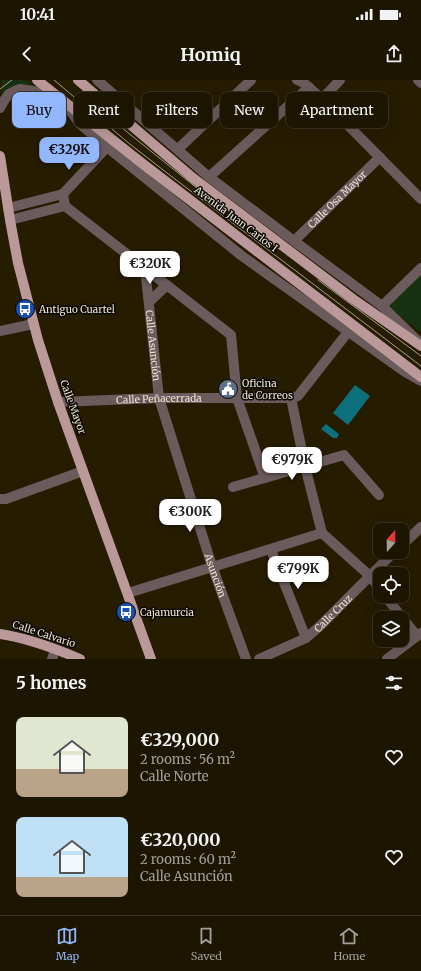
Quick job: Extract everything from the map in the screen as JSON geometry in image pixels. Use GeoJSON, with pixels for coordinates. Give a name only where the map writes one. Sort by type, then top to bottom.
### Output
{"type":"FeatureCollection","features":[{"type":"Feature","properties":{"kind":"main road","name":"Avenida Juan Carlos I"},"geometry":{"type":"LineString","coordinates":[[37,80],[52,92]]}},
{"type":"Feature","properties":{"kind":"main road","name":"Avenida Juan Carlos I"},"geometry":{"type":"LineString","coordinates":[[78,80],[193,178],[353,300],[421,345]]}},
{"type":"Feature","properties":{"kind":"main road","name":"Avenida Juan Carlos I"},"geometry":{"type":"LineString","coordinates":[[66,103],[421,377]]}},
{"type":"Feature","properties":{"kind":"main road","name":"Calle Mayor"},"geometry":{"type":"LineString","coordinates":[[0,156],[3,194],[8,208],[21,277],[33,324],[58,402],[151,659]]}},
{"type":"Feature","properties":{"kind":"main road","name":"Calle Calvario"},"geometry":{"type":"LineString","coordinates":[[0,634],[11,636],[53,654],[80,659]]}},
{"type":"Feature","properties":{"kind":"street"},"geometry":{"type":"LineString","coordinates":[[98,80],[209,177],[382,306],[421,345]]}},
{"type":"Feature","properties":{"kind":"street"},"geometry":{"type":"LineString","coordinates":[[178,149],[251,80]]}},
{"type":"Feature","properties":{"kind":"street"},"geometry":{"type":"LineString","coordinates":[[297,80],[304,83],[315,92]]}},
{"type":"Feature","properties":{"kind":"street"},"geometry":{"type":"LineString","coordinates":[[328,92],[340,80]]}},
{"type":"Feature","properties":{"kind":"street"},"geometry":{"type":"LineString","coordinates":[[418,80],[421,83]]}},
{"type":"Feature","properties":{"kind":"street"},"geometry":{"type":"LineString","coordinates":[[209,177],[309,87]]}},
{"type":"Feature","properties":{"kind":"street"},"geometry":{"type":"LineString","coordinates":[[14,92],[27,89],[36,92]]}},
{"type":"Feature","properties":{"kind":"street"},"geometry":{"type":"LineString","coordinates":[[0,108],[5,99],[12,93]]}},
{"type":"Feature","properties":{"kind":"street"},"geometry":{"type":"LineString","coordinates":[[66,105],[74,116]]}},
{"type":"Feature","properties":{"kind":"street"},"geometry":{"type":"LineString","coordinates":[[66,113],[74,119]]}},
{"type":"Feature","properties":{"kind":"street"},"geometry":{"type":"LineString","coordinates":[[85,128],[242,256],[405,372],[421,381]]}},
{"type":"Feature","properties":{"kind":"street"},"geometry":{"type":"LineString","coordinates":[[351,128],[421,199]]}},
{"type":"Feature","properties":{"kind":"street"},"geometry":{"type":"LineString","coordinates":[[8,208],[63,194],[106,147]]}},
{"type":"Feature","properties":{"kind":"street","name":"Calle Osa Mayor"},"geometry":{"type":"LineString","coordinates":[[294,241],[380,157]]}},
{"type":"Feature","properties":{"kind":"street"},"geometry":{"type":"LineString","coordinates":[[63,194],[65,206],[231,335],[237,398],[265,478]]}},
{"type":"Feature","properties":{"kind":"street"},"geometry":{"type":"LineString","coordinates":[[10,220],[65,206]]}},
{"type":"Feature","properties":{"kind":"street","name":"Calle Asunción"},"geometry":{"type":"LineString","coordinates":[[145,268],[159,398]]}},
{"type":"Feature","properties":{"kind":"street"},"geometry":{"type":"LineString","coordinates":[[382,306],[421,268]]}},
{"type":"Feature","properties":{"kind":"street"},"geometry":{"type":"LineString","coordinates":[[149,302],[167,285]]}},
{"type":"Feature","properties":{"kind":"street"},"geometry":{"type":"LineString","coordinates":[[0,331],[33,324]]}},
{"type":"Feature","properties":{"kind":"street"},"geometry":{"type":"LineString","coordinates":[[348,332],[298,396],[292,398],[305,466],[322,533],[373,580]]}},
{"type":"Feature","properties":{"kind":"street","name":"Calle Peñacerrada"},"geometry":{"type":"LineString","coordinates":[[58,402],[159,398],[292,398]]}},
{"type":"Feature","properties":{"kind":"street","name":"Asunción"},"geometry":{"type":"LineString","coordinates":[[159,398],[212,566],[246,659]]}},
{"type":"Feature","properties":{"kind":"street"},"geometry":{"type":"LineString","coordinates":[[233,487],[344,455],[379,495]]}},
{"type":"Feature","properties":{"kind":"street"},"geometry":{"type":"LineString","coordinates":[[0,499],[6,499],[83,470]]}},
{"type":"Feature","properties":{"kind":"street"},"geometry":{"type":"LineString","coordinates":[[409,538],[421,527]]}},
{"type":"Feature","properties":{"kind":"street"},"geometry":{"type":"LineString","coordinates":[[128,593],[322,533]]}},
{"type":"Feature","properties":{"kind":"street"},"geometry":{"type":"LineString","coordinates":[[271,550],[306,638]]}},
{"type":"Feature","properties":{"kind":"street","name":"Calle Cruz"},"geometry":{"type":"LineString","coordinates":[[259,659],[306,638],[387,559]]}},
{"type":"Feature","properties":{"kind":"street"},"geometry":{"type":"LineString","coordinates":[[387,659],[419,635],[391,603]]}},
{"type":"Feature","properties":{"kind":"green space"},"geometry":{"type":"Polygon","coordinates":[[[2,80],[26,80],[32,84],[16,86],[2,96],[2,80]]]}},
{"type":"Feature","properties":{"kind":"green space"},"geometry":{"type":"Polygon","coordinates":[[[421,271],[421,332],[385,305],[421,271]]]}},
{"type":"Feature","properties":{"kind":"water"},"geometry":{"type":"Polygon","coordinates":[[[355,385],[370,396],[348,425],[333,413],[355,385]]]}},
{"type":"Feature","properties":{"kind":"water"},"geometry":{"type":"Polygon","coordinates":[[[326,424],[339,434],[337,438],[333,438],[321,429],[326,424]]]}},
{"type":"Feature","properties":{"kind":"tram line"},"geometry":{"type":"LineString","coordinates":[[0,89],[12,80]]}},
{"type":"Feature","properties":{"kind":"tram line"},"geometry":{"type":"LineString","coordinates":[[54,80],[131,145],[421,366]]}},
{"type":"Feature","properties":{"kind":"tram line"},"geometry":{"type":"LineString","coordinates":[[122,128],[208,197]]}},
{"type":"Feature","properties":{"kind":"tram line"},"geometry":{"type":"LineString","coordinates":[[318,280],[421,356]]}},
{"type":"Feature","properties":{"kind":"place","name":"Antiguo Cuartel"},"geometry":{"type":"Point","coordinates":[25,309]}},
{"type":"Feature","properties":{"kind":"place","name":"Oficina de Correos"},"geometry":{"type":"Point","coordinates":[228,389]}},
{"type":"Feature","properties":{"kind":"place","name":"Cajamurcia"},"geometry":{"type":"Point","coordinates":[126,612]}}]}
